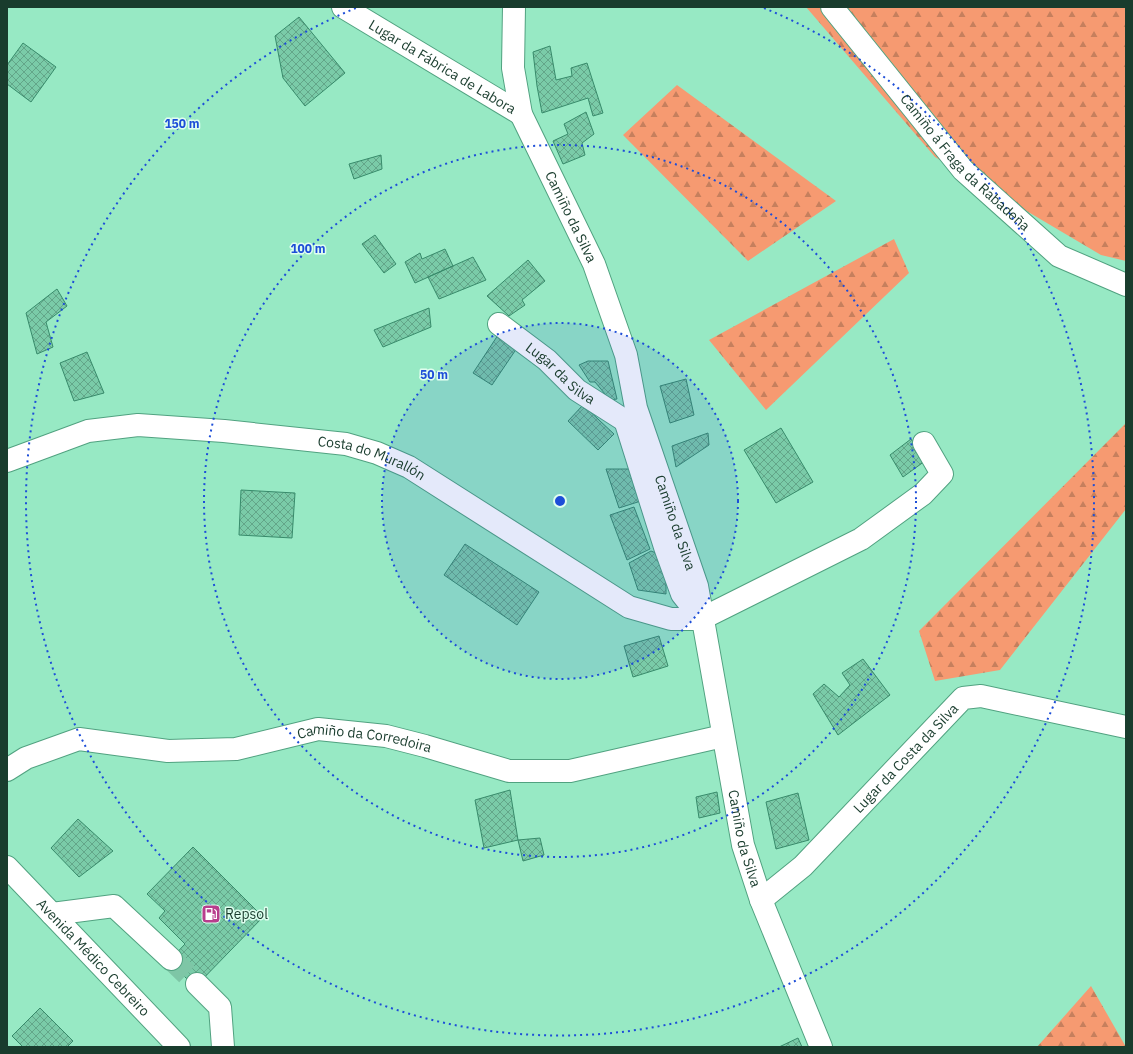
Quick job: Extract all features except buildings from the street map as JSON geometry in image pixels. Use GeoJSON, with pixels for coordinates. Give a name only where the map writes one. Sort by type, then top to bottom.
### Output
{"type":"FeatureCollection","features":[{"type":"Feature","properties":{"kind":"street","name":"Lugar da Fábrica de Labora"},"geometry":{"type":"LineString","coordinates":[[343,7],[521,114]]}},
{"type":"Feature","properties":{"kind":"street","name":"Camiño da Silva"},"geometry":{"type":"LineString","coordinates":[[514,7],[513,68],[521,114],[594,264],[626,355],[636,408],[697,586],[701,619],[743,845],[761,900],[821,1047]]}},
{"type":"Feature","properties":{"kind":"street","name":"Camiño á Fraga da Rabadeña"},"geometry":{"type":"LineString","coordinates":[[832,7],[963,170],[1059,256],[1126,285]]}},
{"type":"Feature","properties":{"kind":"street","name":"Lugar da Silva"},"geometry":{"type":"LineString","coordinates":[[499,324],[547,360],[577,390],[624,420]]}},
{"type":"Feature","properties":{"kind":"street"},"geometry":{"type":"LineString","coordinates":[[626,355],[624,420],[665,547],[682,594],[701,619],[861,539],[923,494],[942,474],[924,443]]}},
{"type":"Feature","properties":{"kind":"street","name":"Costa do Murallón"},"geometry":{"type":"LineString","coordinates":[[7,461],[88,432],[138,425],[224,431],[346,444],[377,453],[409,467],[629,607],[671,619],[701,619]]}},
{"type":"Feature","properties":{"kind":"street","name":"Lugar da Costa da Silva"},"geometry":{"type":"LineString","coordinates":[[761,900],[803,866],[963,698],[981,696],[1126,727]]}},
{"type":"Feature","properties":{"kind":"street","name":"Camiño da Corredoira"},"geometry":{"type":"LineString","coordinates":[[7,770],[26,758],[79,739],[168,751],[236,749],[318,729],[386,736],[509,771],[570,771],[723,736]]}},
{"type":"Feature","properties":{"kind":"street","name":"Avenida Médico Cebreiro"},"geometry":{"type":"LineString","coordinates":[[7,868],[179,1047]]}},
{"type":"Feature","properties":{"kind":"street"},"geometry":{"type":"LineString","coordinates":[[52,914],[114,906],[171,959]]}},
{"type":"Feature","properties":{"kind":"street"},"geometry":{"type":"LineString","coordinates":[[197,984],[220,1006],[223,1047]]}},
{"type":"Feature","properties":{"kind":"green space"},"geometry":{"type":"Polygon","coordinates":[[[806,7],[1126,7],[1126,261],[1101,255],[935,157],[806,7]]]}},
{"type":"Feature","properties":{"kind":"green space"},"geometry":{"type":"Polygon","coordinates":[[[677,85],[836,201],[748,261],[623,135],[677,85]]]}},
{"type":"Feature","properties":{"kind":"green space"},"geometry":{"type":"Polygon","coordinates":[[[894,239],[909,273],[766,410],[709,340],[894,239]]]}},
{"type":"Feature","properties":{"kind":"green space"},"geometry":{"type":"Polygon","coordinates":[[[1126,423],[1126,509],[1000,670],[935,681],[919,631],[1126,423]]]}},
{"type":"Feature","properties":{"kind":"green space"},"geometry":{"type":"Polygon","coordinates":[[[1091,986],[1126,1047],[1037,1047],[1091,986]]]}},
{"type":"Feature","properties":{"kind":"tunnel"},"geometry":{"type":"LineString","coordinates":[[171,959],[197,984]]}},
{"type":"Feature","properties":{"kind":"place","name":"Repsol"},"geometry":{"type":"Point","coordinates":[211,914]}}]}
